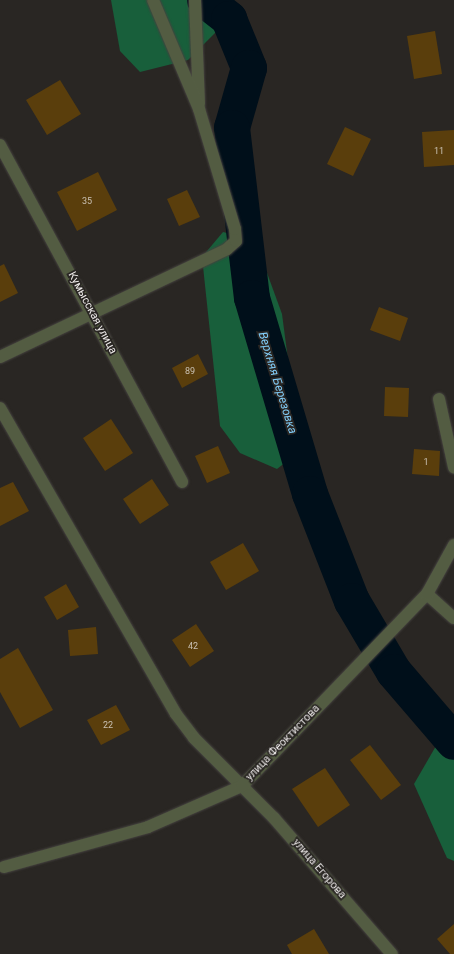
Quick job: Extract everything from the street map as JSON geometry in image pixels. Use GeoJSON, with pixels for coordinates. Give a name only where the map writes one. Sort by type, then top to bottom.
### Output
{"type":"FeatureCollection","features":[{"type":"Feature","properties":{"kind":"street"},"geometry":{"type":"LineString","coordinates":[[0,357],[91,312],[227,249],[236,241],[235,229],[199,109],[153,0]]}},
{"type":"Feature","properties":{"kind":"street"},"geometry":{"type":"LineString","coordinates":[[195,0],[199,109]]}},
{"type":"Feature","properties":{"kind":"street","name":"Кумысская улица"},"geometry":{"type":"LineString","coordinates":[[0,145],[182,482]]}},
{"type":"Feature","properties":{"kind":"street"},"geometry":{"type":"LineString","coordinates":[[439,399],[454,467]]}},
{"type":"Feature","properties":{"kind":"street","name":"улица Егорова"},"geometry":{"type":"LineString","coordinates":[[0,408],[176,714],[194,738],[274,818],[392,954]]}},
{"type":"Feature","properties":{"kind":"street","name":"улица Феоктистова"},"geometry":{"type":"LineString","coordinates":[[1,865],[148,827],[242,786],[427,594],[454,545]]}},
{"type":"Feature","properties":{"kind":"street"},"geometry":{"type":"LineString","coordinates":[[427,594],[454,618]]}},
{"type":"Feature","properties":{"kind":"green space"},"geometry":{"type":"Polygon","coordinates":[[[111,0],[230,0],[229,19],[188,60],[140,72],[120,51],[111,0]]]}},
{"type":"Feature","properties":{"kind":"green space"},"geometry":{"type":"Polygon","coordinates":[[[223,232],[255,240],[282,314],[300,451],[277,469],[240,453],[220,426],[202,257],[223,232]]]}},
{"type":"Feature","properties":{"kind":"green space"},"geometry":{"type":"Polygon","coordinates":[[[454,738],[454,861],[447,858],[414,784],[440,739],[454,738]]]}},
{"type":"Feature","properties":{"kind":"building"},"geometry":{"type":"Polygon","coordinates":[[[435,31],[442,74],[414,79],[407,36],[435,31]]]}},
{"type":"Feature","properties":{"kind":"building"},"geometry":{"type":"Polygon","coordinates":[[[60,80],[81,114],[47,135],[26,100],[60,80]]]}},
{"type":"Feature","properties":{"kind":"building"},"geometry":{"type":"Polygon","coordinates":[[[345,127],[371,139],[353,176],[327,164],[345,127]]]}},
{"type":"Feature","properties":{"kind":"building"},"geometry":{"type":"Polygon","coordinates":[[[454,130],[454,165],[424,167],[422,132],[454,130]]]}},
{"type":"Feature","properties":{"kind":"building"},"geometry":{"type":"Polygon","coordinates":[[[98,172],[117,210],[77,231],[57,192],[98,172]]]}},
{"type":"Feature","properties":{"kind":"building"},"geometry":{"type":"Polygon","coordinates":[[[187,190],[200,217],[179,226],[167,199],[187,190]]]}},
{"type":"Feature","properties":{"kind":"building"},"geometry":{"type":"Polygon","coordinates":[[[4,264],[18,293],[0,302],[0,266],[4,264]]]}},
{"type":"Feature","properties":{"kind":"building"},"geometry":{"type":"Polygon","coordinates":[[[379,307],[408,318],[400,341],[370,330],[379,307]]]}},
{"type":"Feature","properties":{"kind":"building"},"geometry":{"type":"Polygon","coordinates":[[[198,354],[208,374],[182,388],[172,368],[198,354]]]}},
{"type":"Feature","properties":{"kind":"building"},"geometry":{"type":"Polygon","coordinates":[[[385,387],[409,388],[408,417],[384,416],[385,387]]]}},
{"type":"Feature","properties":{"kind":"building"},"geometry":{"type":"Polygon","coordinates":[[[111,419],[133,453],[105,471],[83,438],[111,419]]]}},
{"type":"Feature","properties":{"kind":"building"},"geometry":{"type":"Polygon","coordinates":[[[218,446],[230,473],[207,483],[195,456],[218,446]]]}},
{"type":"Feature","properties":{"kind":"building"},"geometry":{"type":"Polygon","coordinates":[[[414,449],[440,451],[439,476],[412,474],[414,449]]]}},
{"type":"Feature","properties":{"kind":"building"},"geometry":{"type":"Polygon","coordinates":[[[152,479],[169,505],[140,524],[123,499],[152,479]]]}},
{"type":"Feature","properties":{"kind":"building"},"geometry":{"type":"Polygon","coordinates":[[[13,482],[29,511],[0,526],[0,488],[13,482]]]}},
{"type":"Feature","properties":{"kind":"building"},"geometry":{"type":"Polygon","coordinates":[[[243,543],[259,571],[226,590],[210,562],[243,543]]]}},
{"type":"Feature","properties":{"kind":"building"},"geometry":{"type":"Polygon","coordinates":[[[66,584],[79,607],[57,620],[44,597],[66,584]]]}},
{"type":"Feature","properties":{"kind":"building"},"geometry":{"type":"Polygon","coordinates":[[[196,624],[214,651],[190,667],[172,640],[196,624]]]}},
{"type":"Feature","properties":{"kind":"building"},"geometry":{"type":"Polygon","coordinates":[[[96,627],[98,654],[70,656],[68,630],[96,627]]]}},
{"type":"Feature","properties":{"kind":"building"},"geometry":{"type":"Polygon","coordinates":[[[18,648],[53,710],[20,728],[0,692],[0,659],[18,648]]]}},
{"type":"Feature","properties":{"kind":"building"},"geometry":{"type":"Polygon","coordinates":[[[116,705],[130,730],[101,745],[87,720],[116,705]]]}},
{"type":"Feature","properties":{"kind":"building"},"geometry":{"type":"Polygon","coordinates":[[[370,745],[401,785],[381,800],[350,760],[370,745]]]}},
{"type":"Feature","properties":{"kind":"building"},"geometry":{"type":"Polygon","coordinates":[[[325,768],[350,805],[318,827],[292,789],[325,768]]]}},
{"type":"Feature","properties":{"kind":"building"},"geometry":{"type":"Polygon","coordinates":[[[454,924],[454,954],[450,954],[437,939],[454,924]]]}},
{"type":"Feature","properties":{"kind":"building"},"geometry":{"type":"Polygon","coordinates":[[[314,929],[329,954],[292,954],[287,945],[314,929]]]}},
{"type":"Feature","properties":{"kind":"waterway","name":"Верхняя Березовка"},"geometry":{"type":"LineString","coordinates":[[205,0],[229,19],[249,68],[232,128],[252,298],[310,494],[352,601],[394,672],[454,742]]}}]}
